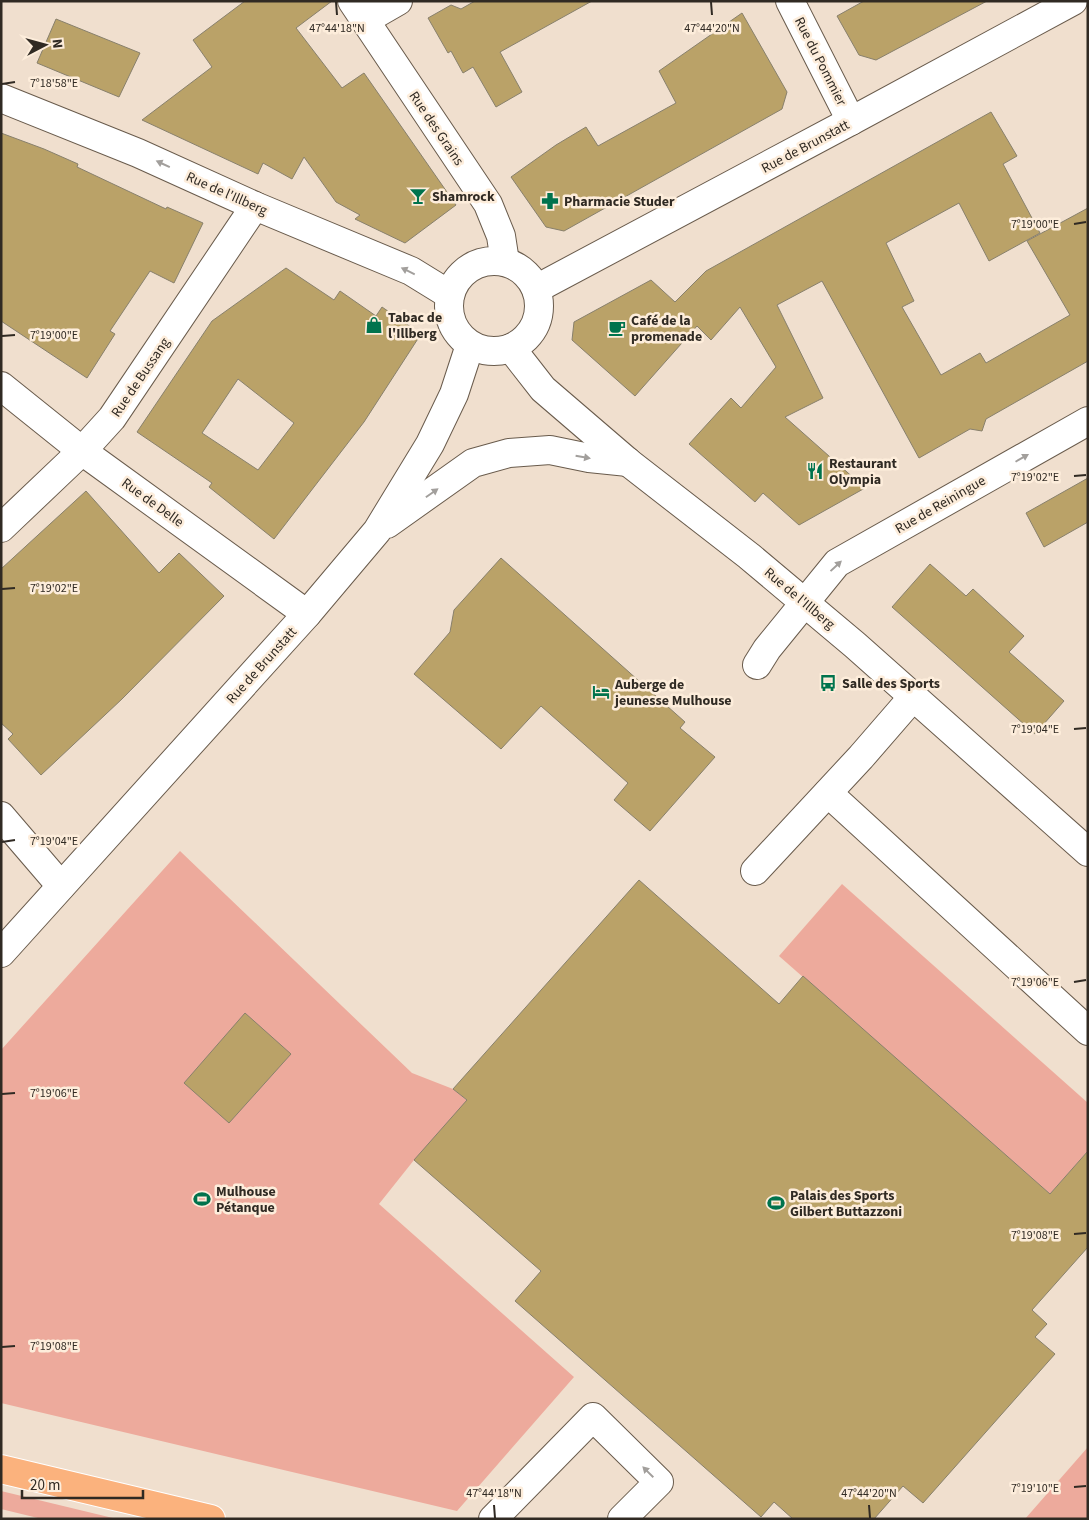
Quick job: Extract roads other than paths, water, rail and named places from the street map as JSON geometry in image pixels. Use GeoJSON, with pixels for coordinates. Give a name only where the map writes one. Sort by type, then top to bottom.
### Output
{"type":"FeatureCollection","features":[{"type":"Feature","properties":{"kind":"main road"},"geometry":{"type":"LineString","coordinates":[[1,1469],[211,1519]]}},
{"type":"Feature","properties":{"kind":"street"},"geometry":{"type":"LineString","coordinates":[[358,10],[398,1]]}},
{"type":"Feature","properties":{"kind":"street","name":"Rue du Pommier"},"geometry":{"type":"LineString","coordinates":[[790,1],[851,121]]}},
{"type":"Feature","properties":{"kind":"street","name":"Rue de Brunstatt"},"geometry":{"type":"LineString","coordinates":[[536,289],[1073,1]]}},
{"type":"Feature","properties":{"kind":"street","name":"Rue des Grains"},"geometry":{"type":"LineString","coordinates":[[358,10],[488,204],[501,236],[506,262]]}},
{"type":"Feature","properties":{"kind":"street","name":"Rue de l'Illberg"},"geometry":{"type":"LineString","coordinates":[[1,98],[138,152],[256,206],[411,271],[450,295]]}},
{"type":"Feature","properties":{"kind":"street","name":"Rue de Bussang"},"geometry":{"type":"LineString","coordinates":[[1,528],[82,451],[112,418],[256,206]]}},
{"type":"Feature","properties":{"kind":"street"},"geometry":{"type":"LineString","coordinates":[[491,261],[506,262],[518,268],[529,277],[536,289],[540,303],[538,317],[533,330],[523,341],[511,348],[497,351],[483,350],[470,345],[459,335],[452,323],[449,309],[450,295],[456,282],[465,271],[477,264],[491,261]]}},
{"type":"Feature","properties":{"kind":"street","name":"Rue de Brunstatt"},"geometry":{"type":"LineString","coordinates":[[1,953],[307,614],[377,531],[430,444],[454,394],[470,345]]}},
{"type":"Feature","properties":{"kind":"street","name":"Rue de l'Illberg"},"geometry":{"type":"LineString","coordinates":[[511,348],[543,389],[628,462],[749,556],[804,602],[1088,852]]}},
{"type":"Feature","properties":{"kind":"street","name":"Rue de Delle"},"geometry":{"type":"LineString","coordinates":[[1,386],[82,451],[307,614]]}},
{"type":"Feature","properties":{"kind":"street","name":"Rue de Reiningue"},"geometry":{"type":"LineString","coordinates":[[757,665],[767,649],[836,563],[1088,421]]}},
{"type":"Feature","properties":{"kind":"street"},"geometry":{"type":"LineString","coordinates":[[377,531],[473,463],[509,453],[550,450],[589,458],[628,462]]}},
{"type":"Feature","properties":{"kind":"street"},"geometry":{"type":"LineString","coordinates":[[755,871],[828,793],[913,697]]}},
{"type":"Feature","properties":{"kind":"street"},"geometry":{"type":"LineString","coordinates":[[828,793],[1088,1031]]}},
{"type":"Feature","properties":{"kind":"street"},"geometry":{"type":"LineString","coordinates":[[1,816],[61,886]]}},
{"type":"Feature","properties":{"kind":"street"},"geometry":{"type":"LineString","coordinates":[[493,1519],[593,1417],[659,1482],[622,1519]]}},
{"type":"Feature","properties":{"kind":"place","name":"Shamrock"},"geometry":{"type":"Point","coordinates":[418,196]}},
{"type":"Feature","properties":{"kind":"place","name":"Pharmacie Studer"},"geometry":{"type":"Point","coordinates":[550,201]}},
{"type":"Feature","properties":{"kind":"place","name":"Tabac de l'Illberg"},"geometry":{"type":"Point","coordinates":[374,325]}},
{"type":"Feature","properties":{"kind":"place","name":"Café de la promenade"},"geometry":{"type":"Point","coordinates":[617,328]}},
{"type":"Feature","properties":{"kind":"place","name":"Restaurant Olympia"},"geometry":{"type":"Point","coordinates":[815,471]}},
{"type":"Feature","properties":{"kind":"place","name":"Salle des Sports"},"geometry":{"type":"Point","coordinates":[828,683]}},
{"type":"Feature","properties":{"kind":"place","name":"Auberge de jeunesse Mulhouse"},"geometry":{"type":"Point","coordinates":[601,692]}},
{"type":"Feature","properties":{"kind":"place","name":"Mulhouse Pétanque"},"geometry":{"type":"Point","coordinates":[202,1199]}},
{"type":"Feature","properties":{"kind":"place","name":"Palais des Sports Gilbert Buttazzoni"},"geometry":{"type":"Point","coordinates":[776,1203]}}]}
